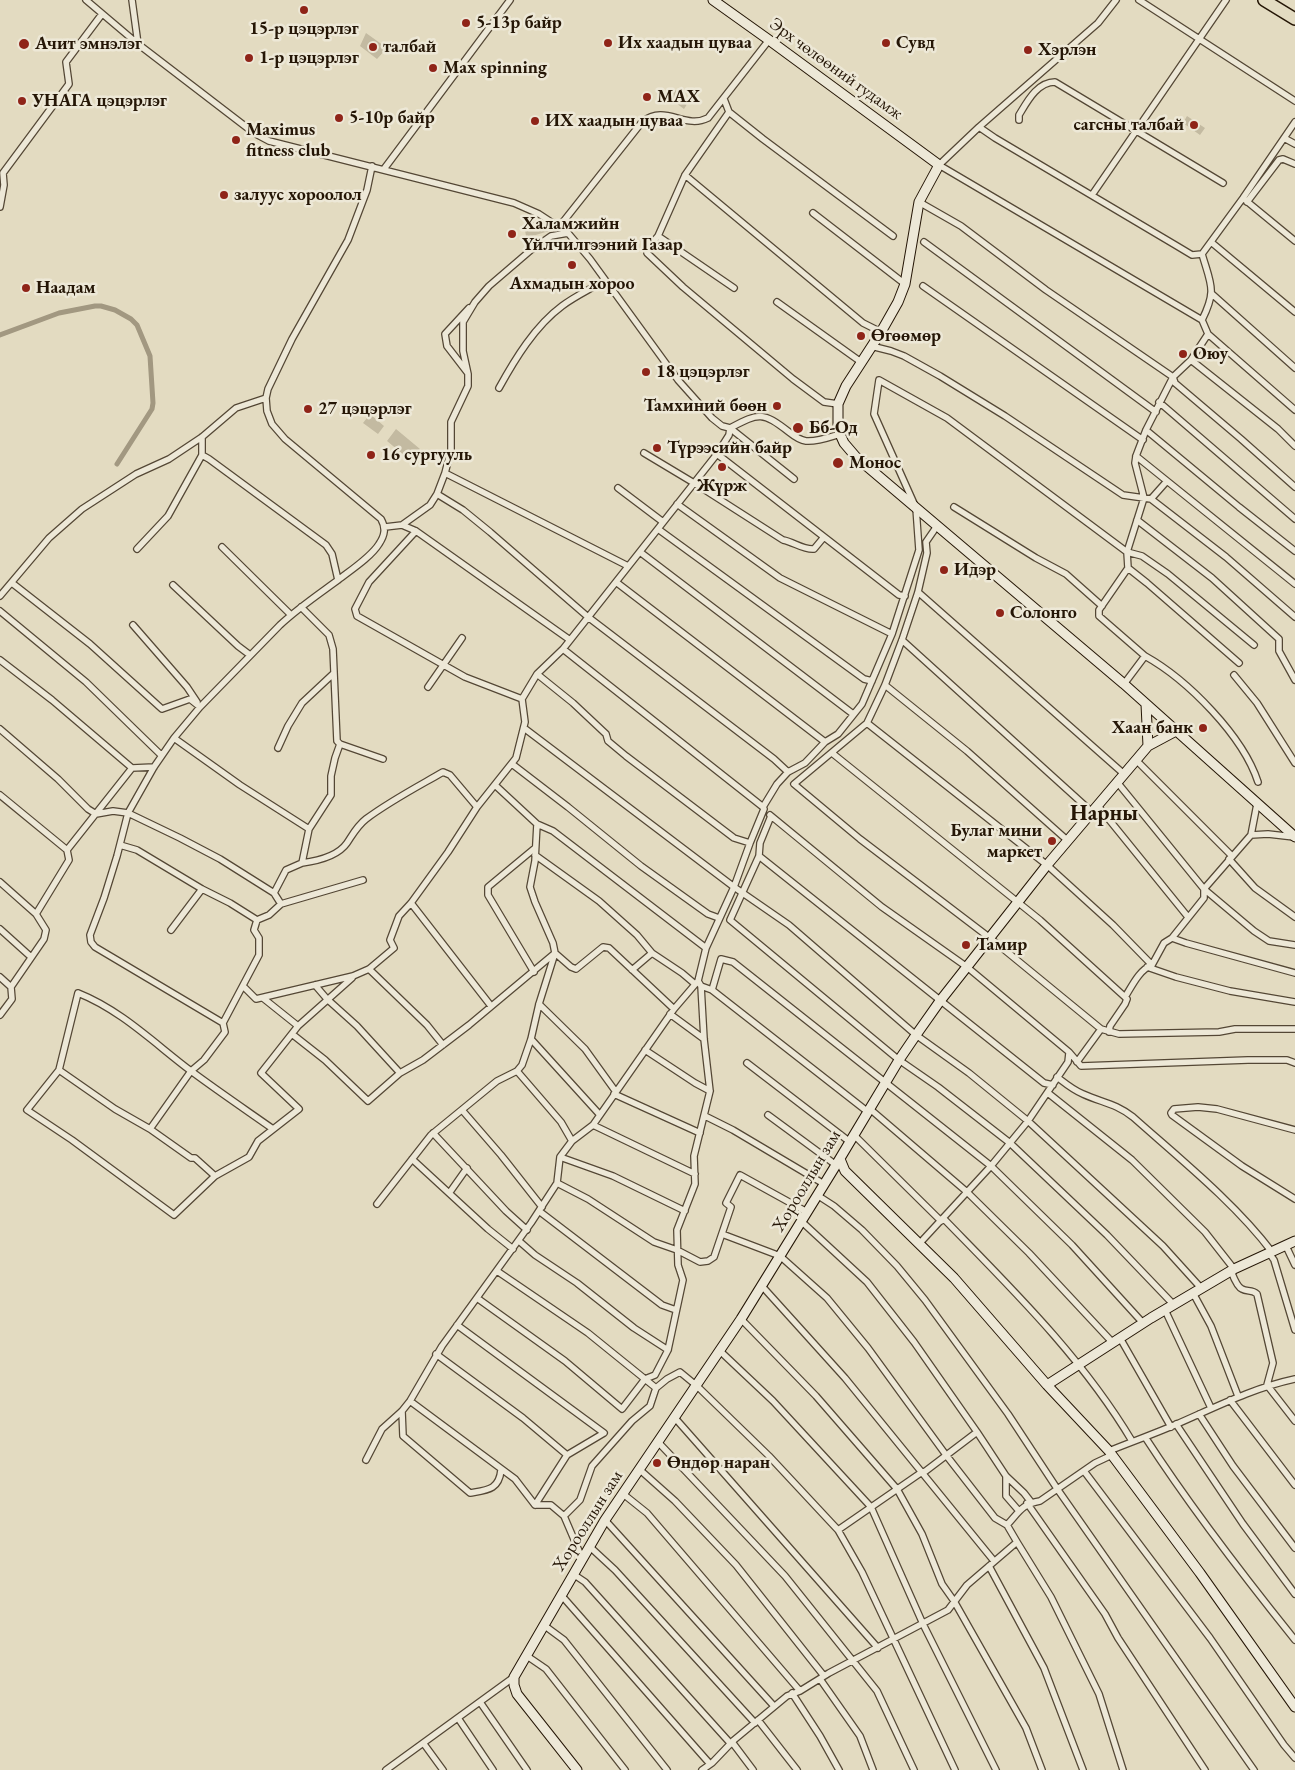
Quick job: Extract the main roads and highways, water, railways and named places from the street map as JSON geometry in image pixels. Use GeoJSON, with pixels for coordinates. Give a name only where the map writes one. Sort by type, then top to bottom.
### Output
{"type":"FeatureCollection","features":[{"type":"Feature","properties":{"kind":"highway"},"geometry":{"type":"LineString","coordinates":[[1264,0],[1295,19]]}},
{"type":"Feature","properties":{"kind":"waterway"},"geometry":{"type":"LineString","coordinates":[[0,335],[59,313],[95,306],[115,310],[131,319],[137,325],[150,356],[153,403],[152,409],[117,464]]}},
{"type":"Feature","properties":{"kind":"place","name":"15-р цэцэрлэг"},"geometry":{"type":"Point","coordinates":[304,10]}},
{"type":"Feature","properties":{"kind":"place","name":"5-13р байр"},"geometry":{"type":"Point","coordinates":[466,23]}},
{"type":"Feature","properties":{"kind":"place","name":"Их хаадын цуваа"},"geometry":{"type":"Point","coordinates":[608,43]}},
{"type":"Feature","properties":{"kind":"place","name":"Сувд"},"geometry":{"type":"Point","coordinates":[886,43]}},
{"type":"Feature","properties":{"kind":"place","name":"Ачит эмнэлэг"},"geometry":{"type":"Point","coordinates":[24,44]}},
{"type":"Feature","properties":{"kind":"place","name":"талбай"},"geometry":{"type":"Point","coordinates":[373,47]}},
{"type":"Feature","properties":{"kind":"place","name":"Хэрлэн"},"geometry":{"type":"Point","coordinates":[1028,50]}},
{"type":"Feature","properties":{"kind":"place","name":"1-р цэцэрлэг"},"geometry":{"type":"Point","coordinates":[249,58]}},
{"type":"Feature","properties":{"kind":"place","name":"Max spinning"},"geometry":{"type":"Point","coordinates":[433,68]}},
{"type":"Feature","properties":{"kind":"place","name":"МАХ"},"geometry":{"type":"Point","coordinates":[647,97]}},
{"type":"Feature","properties":{"kind":"place","name":"УНАГА цэцэрлэг"},"geometry":{"type":"Point","coordinates":[22,101]}},
{"type":"Feature","properties":{"kind":"place","name":"5-10р байр"},"geometry":{"type":"Point","coordinates":[339,118]}},
{"type":"Feature","properties":{"kind":"place","name":"ИХ хаадын цуваа"},"geometry":{"type":"Point","coordinates":[535,121]}},
{"type":"Feature","properties":{"kind":"place","name":"сагсны талбай"},"geometry":{"type":"Point","coordinates":[1194,125]}},
{"type":"Feature","properties":{"kind":"place","name":"Maximus fitness club"},"geometry":{"type":"Point","coordinates":[236,140]}},
{"type":"Feature","properties":{"kind":"place","name":"залуус хороолол"},"geometry":{"type":"Point","coordinates":[224,195]}},
{"type":"Feature","properties":{"kind":"place","name":"Халамжийн Үйлчилгээний Газар"},"geometry":{"type":"Point","coordinates":[512,234]}},
{"type":"Feature","properties":{"kind":"place","name":"Ахмадын хороо"},"geometry":{"type":"Point","coordinates":[572,265]}},
{"type":"Feature","properties":{"kind":"place","name":"Наадам"},"geometry":{"type":"Point","coordinates":[26,288]}},
{"type":"Feature","properties":{"kind":"place","name":"Өгөөмөр"},"geometry":{"type":"Point","coordinates":[861,336]}},
{"type":"Feature","properties":{"kind":"place","name":"Оюу"},"geometry":{"type":"Point","coordinates":[1183,354]}},
{"type":"Feature","properties":{"kind":"place","name":"18 цэцэрлэг"},"geometry":{"type":"Point","coordinates":[646,372]}},
{"type":"Feature","properties":{"kind":"place","name":"Тамхиний бөөн"},"geometry":{"type":"Point","coordinates":[777,406]}},
{"type":"Feature","properties":{"kind":"place","name":"27 цэцэрлэг"},"geometry":{"type":"Point","coordinates":[308,409]}},
{"type":"Feature","properties":{"kind":"place","name":"Бб-Од"},"geometry":{"type":"Point","coordinates":[798,428]}},
{"type":"Feature","properties":{"kind":"place","name":"Түрээсийн байр"},"geometry":{"type":"Point","coordinates":[657,448]}},
{"type":"Feature","properties":{"kind":"place","name":"16 сургууль"},"geometry":{"type":"Point","coordinates":[371,455]}},
{"type":"Feature","properties":{"kind":"place","name":"Монос"},"geometry":{"type":"Point","coordinates":[838,463]}},
{"type":"Feature","properties":{"kind":"place","name":"Жүрж"},"geometry":{"type":"Point","coordinates":[722,467]}},
{"type":"Feature","properties":{"kind":"place","name":"Идэр"},"geometry":{"type":"Point","coordinates":[944,570]}},
{"type":"Feature","properties":{"kind":"place","name":"Солонго"},"geometry":{"type":"Point","coordinates":[1000,613]}},
{"type":"Feature","properties":{"kind":"place","name":"Хаан банк"},"geometry":{"type":"Point","coordinates":[1203,728]}},
{"type":"Feature","properties":{"kind":"place","name":"Булаг мини маркет"},"geometry":{"type":"Point","coordinates":[1052,841]}},
{"type":"Feature","properties":{"kind":"place","name":"Тамир"},"geometry":{"type":"Point","coordinates":[966,945]}},
{"type":"Feature","properties":{"kind":"place","name":"Өндөр наран"},"geometry":{"type":"Point","coordinates":[657,1463]}},
{"type":"Feature","properties":{"kind":"district","name":"Нарны"},"geometry":{"type":"Point","coordinates":[1104,814]}}]}
